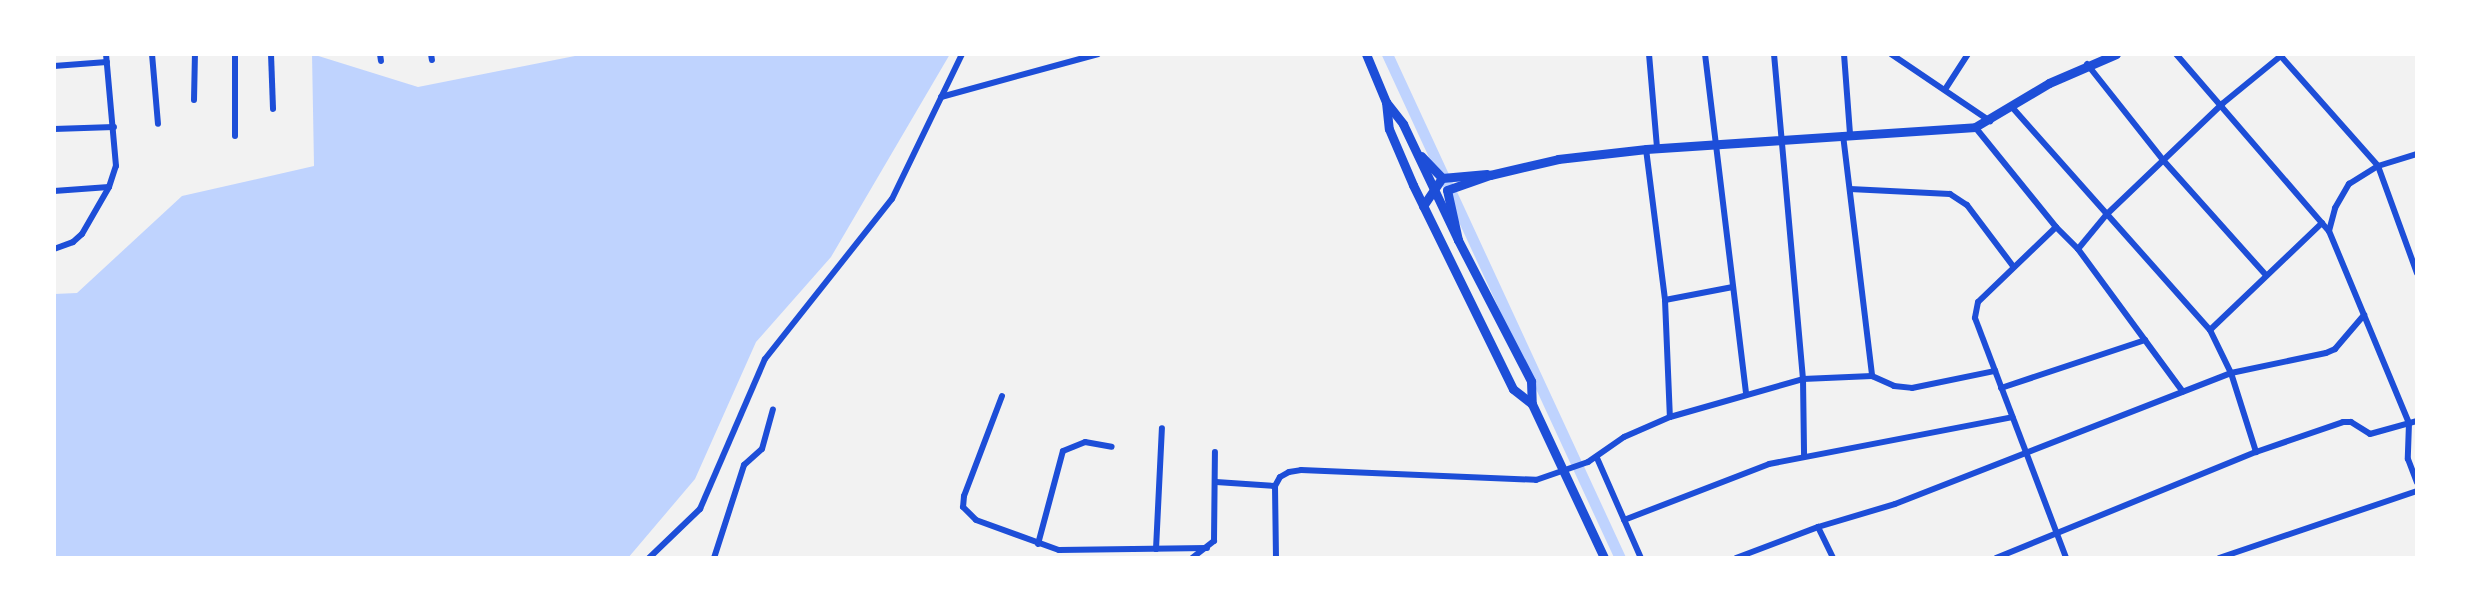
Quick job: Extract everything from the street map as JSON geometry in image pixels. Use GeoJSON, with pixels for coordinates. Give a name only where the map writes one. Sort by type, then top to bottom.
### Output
{"type":"FeatureCollection","features":[{"type":"Feature","properties":{"kind":"main road"},"geometry":{"type":"LineString","coordinates":[[1366,54],[1386,102],[1403,124],[1458,240],[1531,381],[1532,404]]}},
{"type":"Feature","properties":{"kind":"main road"},"geometry":{"type":"LineString","coordinates":[[1413,185],[1450,189],[1490,175],[1558,159],[1651,149],[1975,127],[2087,64],[2116,54]]}},
{"type":"Feature","properties":{"kind":"main road"},"geometry":{"type":"LineString","coordinates":[[1386,102],[1389,129],[1423,206],[1513,389],[1532,404],[1569,471],[1604,558]]}},
{"type":"Feature","properties":{"kind":"main road"},"geometry":{"type":"LineString","coordinates":[[1414,147],[1445,177]]}},
{"type":"Feature","properties":{"kind":"main road"},"geometry":{"type":"LineString","coordinates":[[1423,206],[1445,177],[1490,175]]}},
{"type":"Feature","properties":{"kind":"main road"},"geometry":{"type":"LineString","coordinates":[[1450,189],[1458,240]]}},
{"type":"Feature","properties":{"kind":"main road"},"geometry":{"type":"LineString","coordinates":[[1463,287],[1479,281]]}},
{"type":"Feature","properties":{"kind":"street"},"geometry":{"type":"LineString","coordinates":[[54,249],[73,242],[82,234],[109,187],[116,166],[106,58],[57,66],[60,54]]}},
{"type":"Feature","properties":{"kind":"street"},"geometry":{"type":"LineString","coordinates":[[152,54],[158,124]]}},
{"type":"Feature","properties":{"kind":"street"},"geometry":{"type":"LineString","coordinates":[[194,100],[195,54]]}},
{"type":"Feature","properties":{"kind":"street"},"geometry":{"type":"LineString","coordinates":[[235,54],[235,136]]}},
{"type":"Feature","properties":{"kind":"street"},"geometry":{"type":"LineString","coordinates":[[271,54],[273,109]]}},
{"type":"Feature","properties":{"kind":"street"},"geometry":{"type":"LineString","coordinates":[[649,558],[700,509],[765,359],[892,199],[962,54]]}},
{"type":"Feature","properties":{"kind":"street"},"geometry":{"type":"LineString","coordinates":[[941,97],[1098,54]]}},
{"type":"Feature","properties":{"kind":"street"},"geometry":{"type":"LineString","coordinates":[[1649,54],[1651,149],[1665,300],[1670,417]]}},
{"type":"Feature","properties":{"kind":"street"},"geometry":{"type":"LineString","coordinates":[[1705,54],[1746,393]]}},
{"type":"Feature","properties":{"kind":"street"},"geometry":{"type":"LineString","coordinates":[[1774,54],[1803,379],[1804,455]]}},
{"type":"Feature","properties":{"kind":"street"},"geometry":{"type":"LineString","coordinates":[[1844,54],[1850,189],[1872,376]]}},
{"type":"Feature","properties":{"kind":"street"},"geometry":{"type":"LineString","coordinates":[[1891,54],[1946,88],[1990,121]]}},
{"type":"Feature","properties":{"kind":"street"},"geometry":{"type":"LineString","coordinates":[[1946,88],[1968,54]]}},
{"type":"Feature","properties":{"kind":"street"},"geometry":{"type":"LineString","coordinates":[[2176,54],[2329,231],[2409,423],[2408,459],[2417,482]]}},
{"type":"Feature","properties":{"kind":"street"},"geometry":{"type":"LineString","coordinates":[[2078,249],[2106,215],[2163,160],[2222,104],[2281,55],[2378,166],[2417,273]]}},
{"type":"Feature","properties":{"kind":"street"},"geometry":{"type":"LineString","coordinates":[[2087,64],[2163,160],[2266,275]]}},
{"type":"Feature","properties":{"kind":"street"},"geometry":{"type":"LineString","coordinates":[[2011,106],[2210,330],[2231,373],[2256,452]]}},
{"type":"Feature","properties":{"kind":"street"},"geometry":{"type":"LineString","coordinates":[[54,129],[114,127]]}},
{"type":"Feature","properties":{"kind":"street"},"geometry":{"type":"LineString","coordinates":[[1975,127],[2056,227],[2078,249],[2183,392]]}},
{"type":"Feature","properties":{"kind":"street"},"geometry":{"type":"LineString","coordinates":[[2329,231],[2335,208],[2349,184],[2378,166],[2417,154]]}},
{"type":"Feature","properties":{"kind":"street"},"geometry":{"type":"LineString","coordinates":[[54,191],[109,187]]}},
{"type":"Feature","properties":{"kind":"street"},"geometry":{"type":"LineString","coordinates":[[1850,189],[1950,194],[1967,205],[2013,266]]}},
{"type":"Feature","properties":{"kind":"street"},"geometry":{"type":"LineString","coordinates":[[2210,330],[2322,223]]}},
{"type":"Feature","properties":{"kind":"street"},"geometry":{"type":"LineString","coordinates":[[2056,227],[2013,266],[1975,310],[1978,330],[2066,558]]}},
{"type":"Feature","properties":{"kind":"street"},"geometry":{"type":"LineString","coordinates":[[1665,300],[1733,287]]}},
{"type":"Feature","properties":{"kind":"street"},"geometry":{"type":"LineString","coordinates":[[1736,558],[1818,527],[1895,504],[2231,373],[2335,349],[2364,315]]}},
{"type":"Feature","properties":{"kind":"street"},"geometry":{"type":"LineString","coordinates":[[2001,388],[2145,340]]}},
{"type":"Feature","properties":{"kind":"street"},"geometry":{"type":"LineString","coordinates":[[1276,558],[1275,486],[1280,477],[1301,470],[1520,482],[1569,471],[1597,458],[1624,437],[1670,417],[1803,379],[1872,376],[1894,386],[1912,388],[1995,371]]}},
{"type":"Feature","properties":{"kind":"street"},"geometry":{"type":"LineString","coordinates":[[1002,396],[963,507],[976,520],[1059,550],[1207,548]]}},
{"type":"Feature","properties":{"kind":"street"},"geometry":{"type":"LineString","coordinates":[[714,558],[744,465],[762,449],[773,409]]}},
{"type":"Feature","properties":{"kind":"street"},"geometry":{"type":"LineString","coordinates":[[1624,520],[1744,472],[1804,455],[1894,442],[2012,417]]}},
{"type":"Feature","properties":{"kind":"street"},"geometry":{"type":"LineString","coordinates":[[1996,558],[2256,452],[2343,422],[2351,422],[2370,434],[2417,421]]}},
{"type":"Feature","properties":{"kind":"street"},"geometry":{"type":"LineString","coordinates":[[1156,549],[1162,428]]}},
{"type":"Feature","properties":{"kind":"street"},"geometry":{"type":"LineString","coordinates":[[1038,544],[1063,451],[1085,442],[1112,447]]}},
{"type":"Feature","properties":{"kind":"street"},"geometry":{"type":"LineString","coordinates":[[1192,558],[1214,541],[1215,452]]}},
{"type":"Feature","properties":{"kind":"street"},"geometry":{"type":"LineString","coordinates":[[1597,458],[1641,558]]}},
{"type":"Feature","properties":{"kind":"street"},"geometry":{"type":"LineString","coordinates":[[1216,482],[1275,486]]}},
{"type":"Feature","properties":{"kind":"street"},"geometry":{"type":"LineString","coordinates":[[2219,558],[2417,491]]}},
{"type":"Feature","properties":{"kind":"street"},"geometry":{"type":"LineString","coordinates":[[1818,527],[1833,558]]}},
{"type":"Feature","properties":{"kind":"street"},"geometry":{"type":"LineString","coordinates":[[1059,550],[1060,558]]}},
{"type":"Feature","properties":{"kind":"water"},"geometry":{"type":"Polygon","coordinates":[[[312,54],[418,87],[585,54],[950,54],[831,257],[756,342],[695,479],[628,558],[54,558],[54,294],[77,293],[182,196],[314,166],[312,54]]]}},
{"type":"Feature","properties":{"kind":"waterway"},"geometry":{"type":"LineString","coordinates":[[1387,54],[1620,558]]}}]}
